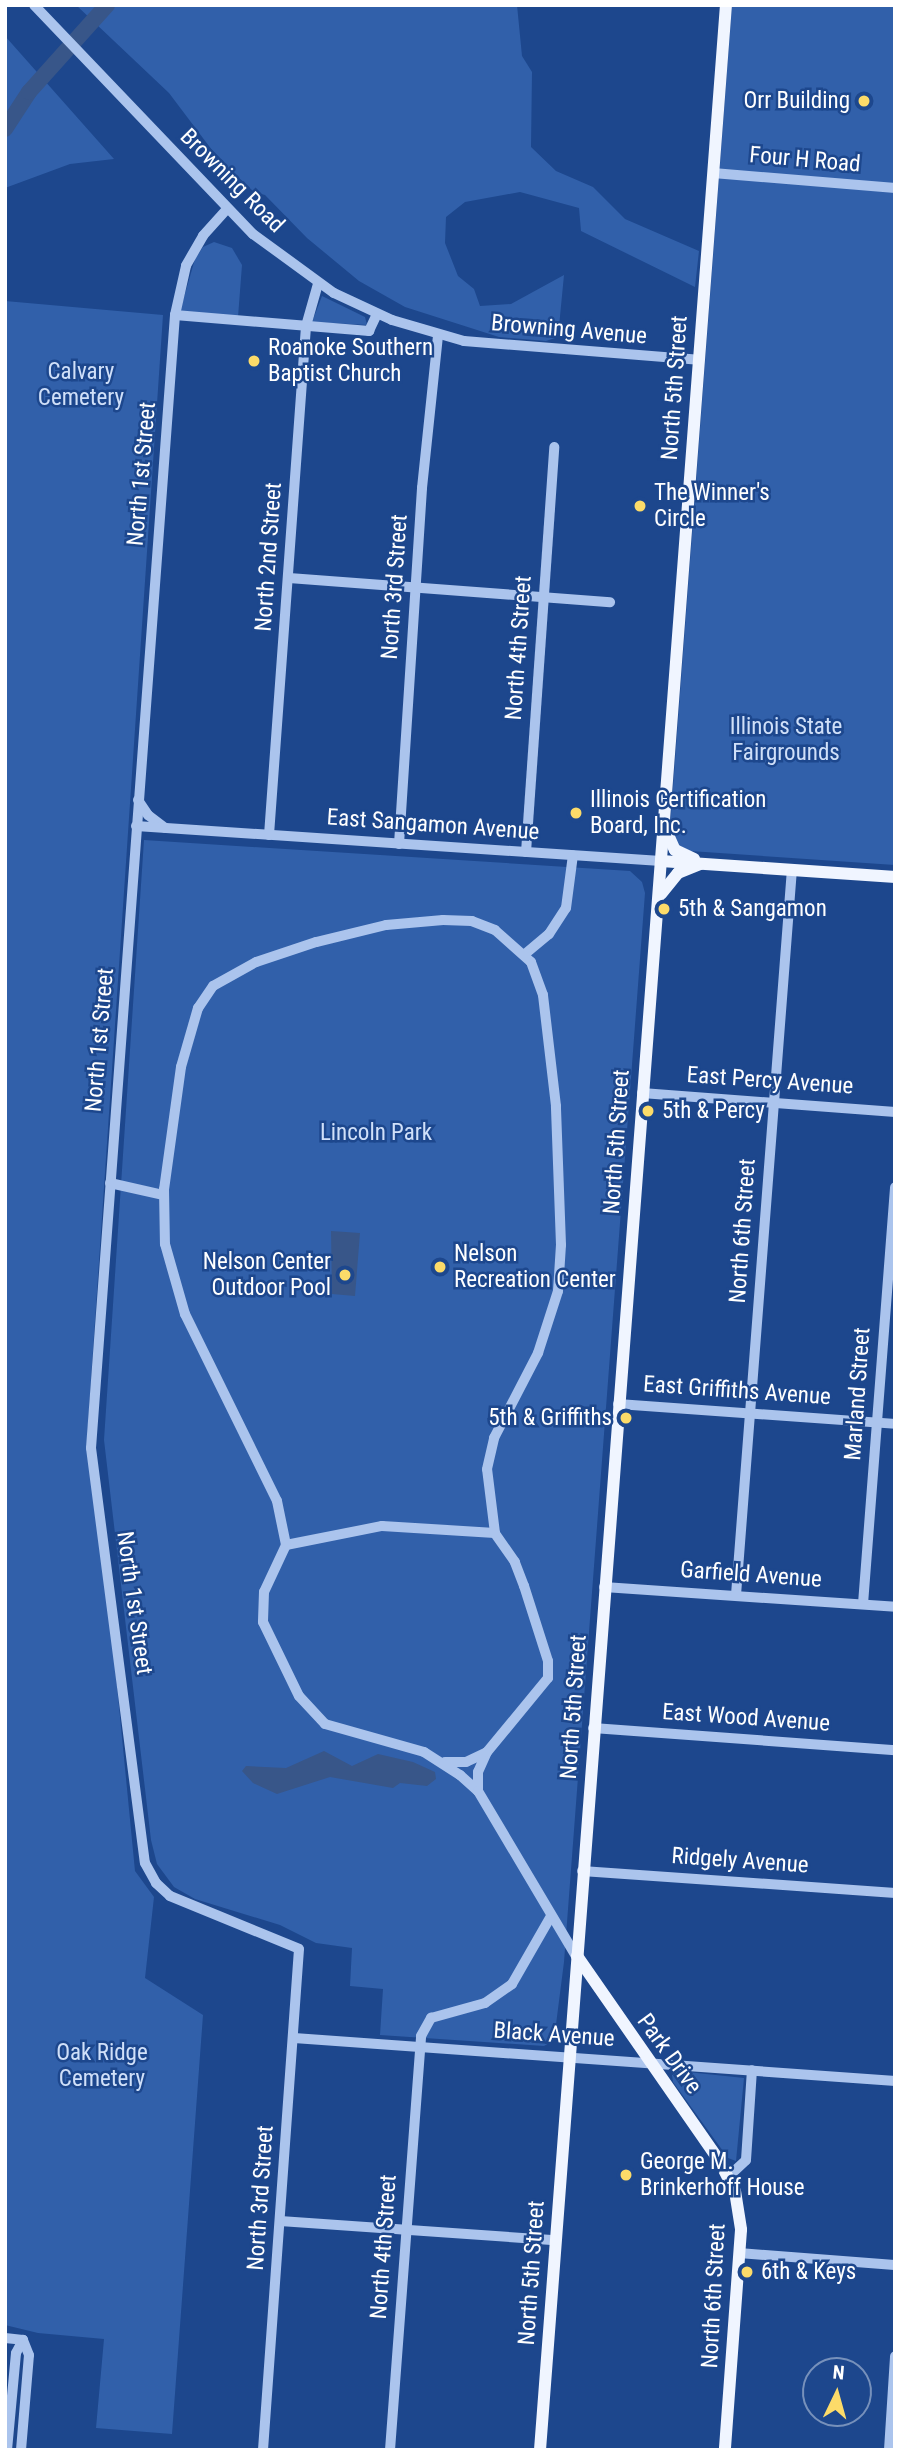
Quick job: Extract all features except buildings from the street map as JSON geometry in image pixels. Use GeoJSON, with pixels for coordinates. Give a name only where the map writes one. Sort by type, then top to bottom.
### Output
{"type":"FeatureCollection","features":[{"type":"Feature","properties":{"kind":"main road","name":"North 5th Street"},"geometry":{"type":"LineString","coordinates":[[540,2450],[726,5]]}},
{"type":"Feature","properties":{"kind":"main road"},"geometry":{"type":"LineString","coordinates":[[663,821],[673,847],[704,863]]}},
{"type":"Feature","properties":{"kind":"main road","name":"East Sangamon Avenue"},"geometry":{"type":"LineString","coordinates":[[660,860],[895,877]]}},
{"type":"Feature","properties":{"kind":"main road"},"geometry":{"type":"LineString","coordinates":[[657,900],[671,879],[704,863]]}},
{"type":"Feature","properties":{"kind":"main road"},"geometry":{"type":"LineString","coordinates":[[578,1932],[595,1986]]}},
{"type":"Feature","properties":{"kind":"main road","name":"Park Drive"},"geometry":{"type":"LineString","coordinates":[[576,1956],[622,2026],[729,2176]]}},
{"type":"Feature","properties":{"kind":"main road"},"geometry":{"type":"LineString","coordinates":[[572,2020],[579,1999],[589,1994],[622,2026]]}},
{"type":"Feature","properties":{"kind":"main road","name":"North 6th Street"},"geometry":{"type":"LineString","coordinates":[[725,2450],[740,2210],[729,2176]]}},
{"type":"Feature","properties":{"kind":"street","name":"Browning Road"},"geometry":{"type":"LineString","coordinates":[[36,8],[227,209],[270,249],[318,284],[377,314],[438,335]]}},
{"type":"Feature","properties":{"kind":"street","name":"Four H Road"},"geometry":{"type":"LineString","coordinates":[[713,173],[895,188]]}},
{"type":"Feature","properties":{"kind":"street","name":"North 1st Street"},"geometry":{"type":"LineString","coordinates":[[227,209],[204,236],[186,267],[175,315],[91,1448],[143,1851],[156,1883],[184,1904],[285,1940],[299,1950]]}},
{"type":"Feature","properties":{"kind":"street","name":"North 2nd Street"},"geometry":{"type":"LineString","coordinates":[[269,835],[306,327],[318,284]]}},
{"type":"Feature","properties":{"kind":"street"},"geometry":{"type":"LineString","coordinates":[[175,315],[369,331],[377,314]]}},
{"type":"Feature","properties":{"kind":"street","name":"Browning Avenue"},"geometry":{"type":"LineString","coordinates":[[438,335],[500,346],[698,360]]}},
{"type":"Feature","properties":{"kind":"street","name":"North 3rd Street"},"geometry":{"type":"LineString","coordinates":[[399,844],[422,488],[438,335]]}},
{"type":"Feature","properties":{"kind":"street","name":"North 4th Street"},"geometry":{"type":"LineString","coordinates":[[526,852],[554,447]]}},
{"type":"Feature","properties":{"kind":"street"},"geometry":{"type":"LineString","coordinates":[[289,578],[610,602]]}},
{"type":"Feature","properties":{"kind":"street"},"geometry":{"type":"LineString","coordinates":[[138,799],[148,815],[165,828]]}},
{"type":"Feature","properties":{"kind":"street","name":"East Sangamon Avenue"},"geometry":{"type":"LineString","coordinates":[[136,826],[660,860]]}},
{"type":"Feature","properties":{"kind":"street"},"geometry":{"type":"LineString","coordinates":[[525,954],[549,934],[566,908],[573,855]]}},
{"type":"Feature","properties":{"kind":"street","name":"North 6th Street"},"geometry":{"type":"LineString","coordinates":[[736,1595],[792,869]]}},
{"type":"Feature","properties":{"kind":"street"},"geometry":{"type":"LineString","coordinates":[[478,1791],[478,1772],[487,1752],[548,1678],[548,1661],[524,1586],[515,1562],[495,1534],[487,1469],[489,1453],[538,1353],[553,1313],[560,1272],[554,1074],[542,995],[525,954],[484,925],[443,919],[353,932],[278,954],[226,976],[205,997],[189,1035],[163,1195],[165,1244],[177,1291],[227,1404],[267,1476],[286,1545],[264,1592],[263,1622],[306,1707],[338,1730],[407,1745],[444,1762],[478,1791],[550,1918],[576,1956]]}},
{"type":"Feature","properties":{"kind":"street","name":"East Percy Avenue"},"geometry":{"type":"LineString","coordinates":[[642,1093],[895,1112]]}},
{"type":"Feature","properties":{"kind":"street"},"geometry":{"type":"LineString","coordinates":[[110,1183],[163,1195]]}},
{"type":"Feature","properties":{"kind":"street","name":"Marland Street"},"geometry":{"type":"LineString","coordinates":[[863,1604],[895,1187]]}},
{"type":"Feature","properties":{"kind":"street","name":"East Griffiths Avenue"},"geometry":{"type":"LineString","coordinates":[[618,1404],[895,1424]]}},
{"type":"Feature","properties":{"kind":"street"},"geometry":{"type":"LineString","coordinates":[[286,1545],[382,1526],[495,1534]]}},
{"type":"Feature","properties":{"kind":"street","name":"Garfield Avenue"},"geometry":{"type":"LineString","coordinates":[[604,1587],[895,1606]]}},
{"type":"Feature","properties":{"kind":"street","name":"East Wood Avenue"},"geometry":{"type":"LineString","coordinates":[[593,1728],[895,1750]]}},
{"type":"Feature","properties":{"kind":"street"},"geometry":{"type":"LineString","coordinates":[[444,1762],[466,1762],[487,1752]]}},
{"type":"Feature","properties":{"kind":"street","name":"Ridgely Avenue"},"geometry":{"type":"LineString","coordinates":[[582,1871],[895,1893]]}},
{"type":"Feature","properties":{"kind":"street","name":"North 4th Street"},"geometry":{"type":"LineString","coordinates":[[390,2450],[421,2048],[430,2018],[485,2003],[512,1984],[550,1918]]}},
{"type":"Feature","properties":{"kind":"street","name":"North 3rd Street"},"geometry":{"type":"LineString","coordinates":[[263,2450],[299,1950]]}},
{"type":"Feature","properties":{"kind":"street","name":"Black Avenue"},"geometry":{"type":"LineString","coordinates":[[294,2038],[895,2081]]}},
{"type":"Feature","properties":{"kind":"street"},"geometry":{"type":"LineString","coordinates":[[729,2176],[746,2160],[752,2070]]}},
{"type":"Feature","properties":{"kind":"street"},"geometry":{"type":"LineString","coordinates":[[280,2221],[555,2240]]}},
{"type":"Feature","properties":{"kind":"street"},"geometry":{"type":"LineString","coordinates":[[739,2253],[895,2265]]}},
{"type":"Feature","properties":{"kind":"street"},"geometry":{"type":"LineString","coordinates":[[5,2338],[23,2340]]}},
{"type":"Feature","properties":{"kind":"street"},"geometry":{"type":"LineString","coordinates":[[7,2450],[16,2353],[23,2340]]}},
{"type":"Feature","properties":{"kind":"street"},"geometry":{"type":"LineString","coordinates":[[21,2450],[29,2355],[23,2340]]}},
{"type":"Feature","properties":{"kind":"street"},"geometry":{"type":"LineString","coordinates":[[889,2450],[895,2356]]}},
{"type":"Feature","properties":{"kind":"green space"},"geometry":{"type":"Polygon","coordinates":[[[76,5],[517,5],[522,56],[532,72],[531,147],[556,171],[593,187],[625,219],[699,251],[695,287],[581,231],[579,208],[520,192],[465,202],[446,217],[445,243],[458,276],[474,289],[480,306],[511,304],[564,275],[558,337],[546,341],[499,337],[405,307],[359,281],[307,238],[265,195],[254,192],[218,158],[169,93],[76,5]]]}},
{"type":"Feature","properties":{"kind":"green space","name":"Illinois State Fairgrounds"},"geometry":{"type":"Polygon","coordinates":[[[732,5],[895,5],[895,865],[690,851],[676,844],[670,827],[732,5]]]}},
{"type":"Feature","properties":{"kind":"green space"},"geometry":{"type":"Polygon","coordinates":[[[5,36],[114,159],[70,164],[5,188],[5,36]]]}},
{"type":"Feature","properties":{"kind":"green space"},"geometry":{"type":"Polygon","coordinates":[[[214,242],[232,248],[242,265],[238,317],[180,311],[195,259],[203,247],[214,242]]]}},
{"type":"Feature","properties":{"kind":"green space"},"geometry":{"type":"Polygon","coordinates":[[[322,296],[365,317],[367,325],[312,322],[322,296]]]}},
{"type":"Feature","properties":{"kind":"green space"},"geometry":{"type":"Polygon","coordinates":[[[5,301],[163,315],[87,1439],[114,1655],[135,1871],[154,1897],[145,1978],[203,2015],[172,2434],[96,2428],[104,2339],[38,2333],[5,2325],[5,301]]]}},
{"type":"Feature","properties":{"kind":"green space","name":"Lincoln Park"},"geometry":{"type":"Polygon","coordinates":[[[144,840],[630,871],[642,882],[645,893],[564,1962],[554,2040],[544,2046],[380,2035],[383,1989],[350,1986],[352,1948],[316,1943],[280,1925],[195,1899],[174,1887],[157,1864],[151,1840],[104,1440],[144,840]]]}},
{"type":"Feature","properties":{"kind":"green space"},"geometry":{"type":"Polygon","coordinates":[[[678,2071],[744,2078],[736,2161],[728,2158],[673,2082],[672,2075],[678,2071]]]}},
{"type":"Feature","properties":{"kind":"shaded area","name":"Nelson Center Outdoor Pool"},"geometry":{"type":"Polygon","coordinates":[[[331,1231],[360,1233],[355,1296],[332,1294],[331,1231]]]}},
{"type":"Feature","properties":{"kind":"shaded area"},"geometry":{"type":"Polygon","coordinates":[[[324,1751],[352,1766],[378,1754],[413,1762],[435,1772],[436,1779],[427,1786],[400,1783],[393,1788],[330,1777],[277,1794],[253,1783],[242,1771],[246,1766],[286,1768],[324,1751]]]}},
{"type":"Feature","properties":{"kind":"waterway"},"geometry":{"type":"LineString","coordinates":[[5,129],[29,92],[107,5]]}},
{"type":"Feature","properties":{"kind":"place","name":"Orr Building"},"geometry":{"type":"Point","coordinates":[864,101]}},
{"type":"Feature","properties":{"kind":"place","name":"Roanoke Southern Baptist Church"},"geometry":{"type":"Point","coordinates":[254,361]}},
{"type":"Feature","properties":{"kind":"place","name":"The Winner's Circle"},"geometry":{"type":"Point","coordinates":[640,506]}},
{"type":"Feature","properties":{"kind":"place","name":"Illinois Certification Board, Inc."},"geometry":{"type":"Point","coordinates":[576,813]}},
{"type":"Feature","properties":{"kind":"place","name":"5th & Sangamon"},"geometry":{"type":"Point","coordinates":[664,909]}},
{"type":"Feature","properties":{"kind":"place","name":"5th & Percy"},"geometry":{"type":"Point","coordinates":[648,1111]}},
{"type":"Feature","properties":{"kind":"place","name":"Nelson Recreation Center"},"geometry":{"type":"Point","coordinates":[440,1267]}},
{"type":"Feature","properties":{"kind":"place","name":"Nelson Center Outdoor Pool"},"geometry":{"type":"Point","coordinates":[345,1275]}},
{"type":"Feature","properties":{"kind":"place","name":"5th & Griffiths"},"geometry":{"type":"Point","coordinates":[626,1418]}},
{"type":"Feature","properties":{"kind":"place","name":"George M. Brinkerhoff House"},"geometry":{"type":"Point","coordinates":[626,2175]}},
{"type":"Feature","properties":{"kind":"place","name":"6th & Keys"},"geometry":{"type":"Point","coordinates":[747,2272]}},
{"type":"Feature","properties":{"kind":"park label","name":"Calvary Cemetery"},"geometry":{"type":"Point","coordinates":[81,385]}},
{"type":"Feature","properties":{"kind":"park label","name":"Oak Ridge Cemetery"},"geometry":{"type":"Point","coordinates":[102,2066]}}]}
